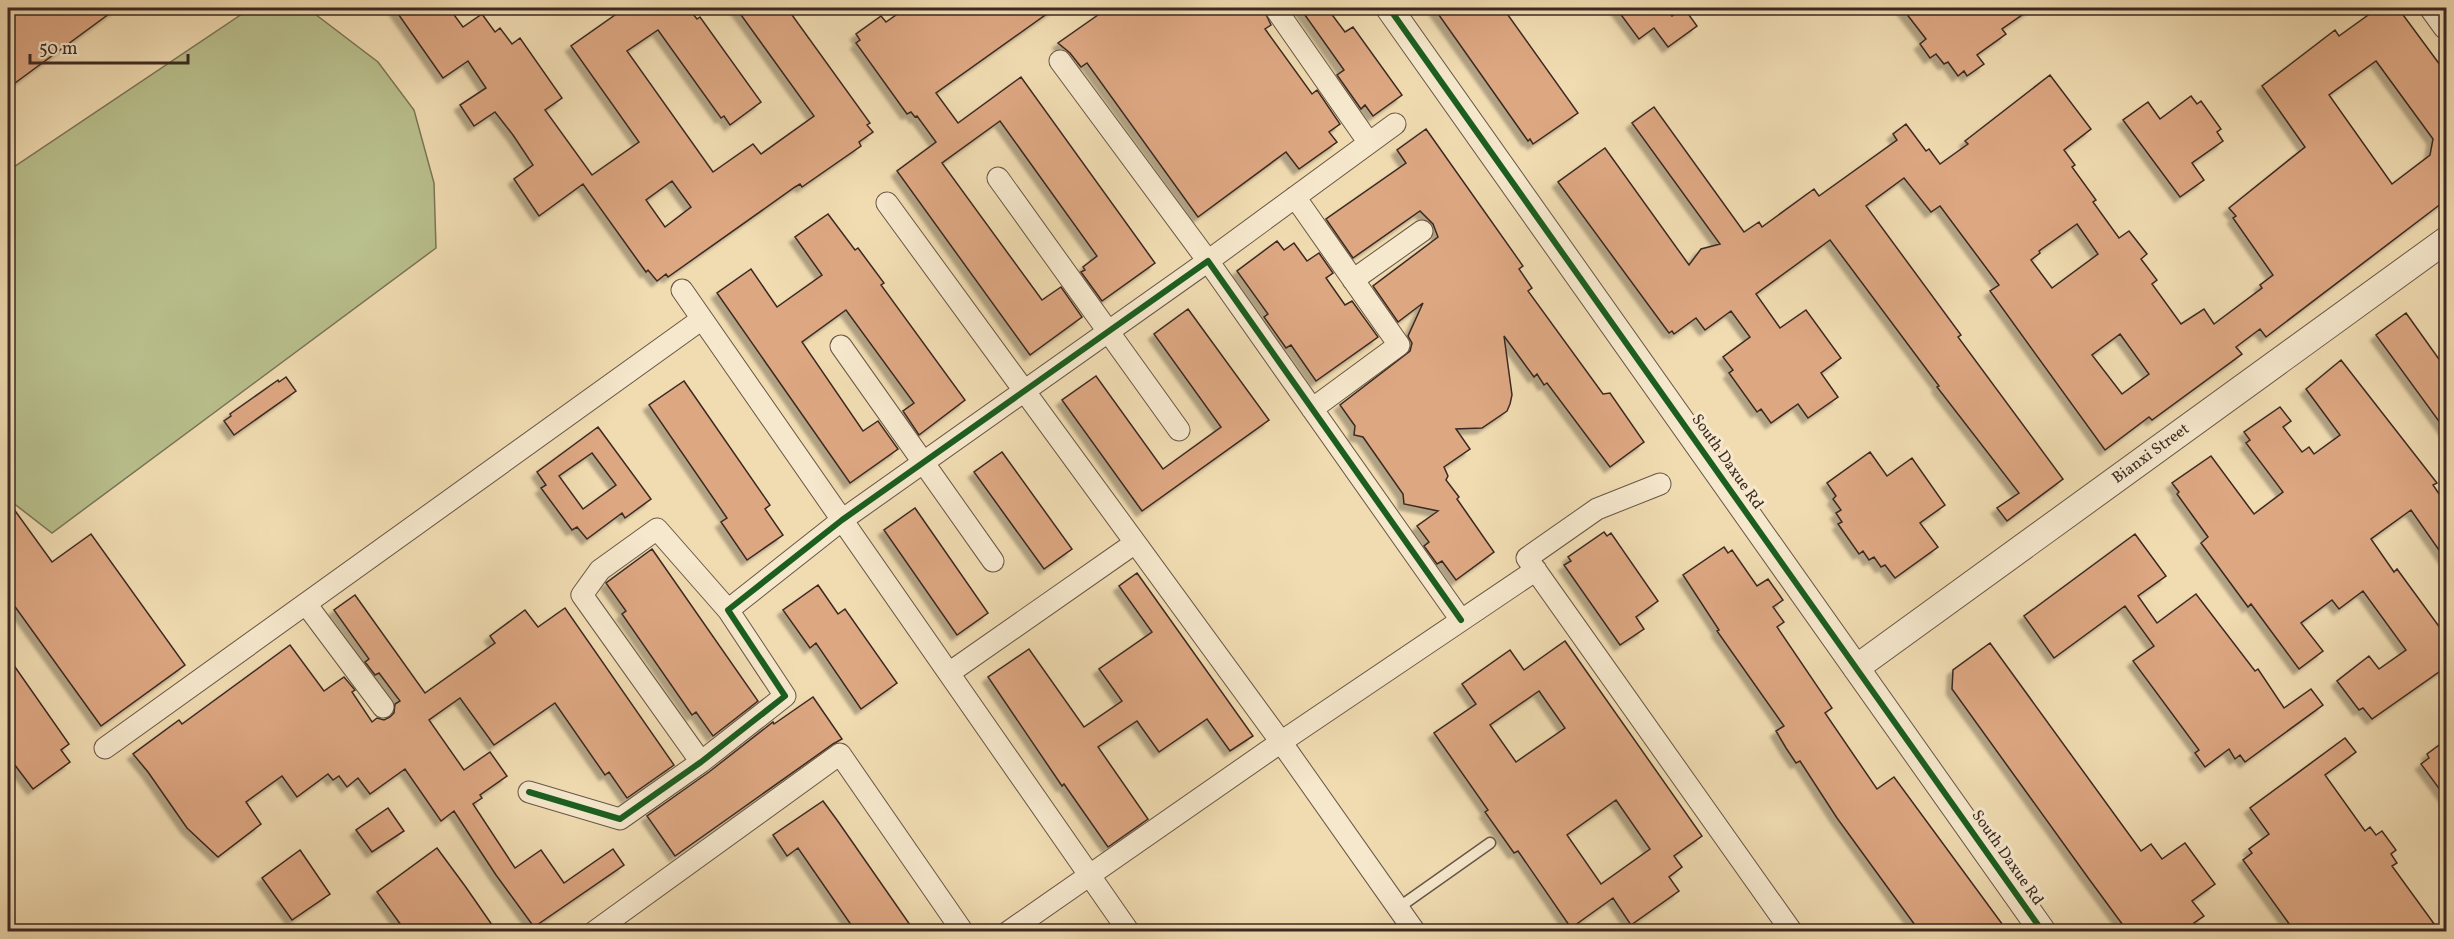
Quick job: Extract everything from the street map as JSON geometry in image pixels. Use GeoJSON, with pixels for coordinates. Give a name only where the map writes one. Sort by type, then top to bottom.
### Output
{"type":"FeatureCollection","features":[{"type":"Feature","properties":{"kind":"street"},"geometry":{"type":"LineString","coordinates":[[1275,8],[1369,143]]}},
{"type":"Feature","properties":{"kind":"street","name":"South Daxue Rd"},"geometry":{"type":"LineString","coordinates":[[1389,8],[2043,932]]}},
{"type":"Feature","properties":{"kind":"street"},"geometry":{"type":"LineString","coordinates":[[2433,8],[2446,26]]}},
{"type":"Feature","properties":{"kind":"street"},"geometry":{"type":"LineString","coordinates":[[1060,61],[1208,261],[1461,620]]}},
{"type":"Feature","properties":{"kind":"street"},"geometry":{"type":"LineString","coordinates":[[728,610],[842,520],[1109,332],[1395,124]]}},
{"type":"Feature","properties":{"kind":"street"},"geometry":{"type":"LineString","coordinates":[[998,178],[1179,430]]}},
{"type":"Feature","properties":{"kind":"street"},"geometry":{"type":"LineString","coordinates":[[1295,197],[1399,345],[1312,409]]}},
{"type":"Feature","properties":{"kind":"street"},"geometry":{"type":"LineString","coordinates":[[887,203],[1281,742],[1414,932]]}},
{"type":"Feature","properties":{"kind":"street"},"geometry":{"type":"LineString","coordinates":[[1353,280],[1422,231]]}},
{"type":"Feature","properties":{"kind":"street","name":"Bianxi Street"},"geometry":{"type":"LineString","coordinates":[[1856,668],[2446,240]]}},
{"type":"Feature","properties":{"kind":"street"},"geometry":{"type":"LineString","coordinates":[[682,291],[1129,932]]}},
{"type":"Feature","properties":{"kind":"street"},"geometry":{"type":"LineString","coordinates":[[105,748],[702,319]]}},
{"type":"Feature","properties":{"kind":"street"},"geometry":{"type":"LineString","coordinates":[[841,346],[993,561]]}},
{"type":"Feature","properties":{"kind":"street"},"geometry":{"type":"LineString","coordinates":[[1660,484],[1598,509],[1527,558],[1792,932]]}},
{"type":"Feature","properties":{"kind":"street"},"geometry":{"type":"LineString","coordinates":[[529,792],[620,819],[701,762],[785,696],[728,610],[657,529],[600,570],[582,595],[701,762]]}},
{"type":"Feature","properties":{"kind":"street"},"geometry":{"type":"LineString","coordinates":[[949,673],[1135,543]]}},
{"type":"Feature","properties":{"kind":"street"},"geometry":{"type":"LineString","coordinates":[[1008,932],[1281,742],[1536,570]]}},
{"type":"Feature","properties":{"kind":"street"},"geometry":{"type":"LineString","coordinates":[[306,604],[383,707]]}},
{"type":"Feature","properties":{"kind":"street"},"geometry":{"type":"LineString","coordinates":[[594,932],[840,754],[963,932]]}},
{"type":"Feature","properties":{"kind":"lane"},"geometry":{"type":"LineString","coordinates":[[1398,908],[1490,843]]}},
{"type":"Feature","properties":{"kind":"green space"},"geometry":{"type":"Polygon","coordinates":[[[251,8],[307,8],[378,62],[414,110],[434,183],[436,248],[52,533],[8,499],[8,171],[251,8]]]}},
{"type":"Feature","properties":{"kind":"building"},"geometry":{"type":"Polygon","coordinates":[[[8,8],[117,8],[15,83],[8,72],[8,8]]]}},
{"type":"Feature","properties":{"kind":"building"},"geometry":{"type":"Polygon","coordinates":[[[394,8],[449,8],[463,27],[482,14],[495,32],[500,28],[512,44],[520,38],[562,98],[545,110],[592,175],[639,142],[571,46],[625,8],[688,8],[697,19],[700,17],[761,102],[730,125],[724,116],[721,118],[658,30],[627,51],[713,172],[753,144],[761,154],[814,116],[736,8],[787,8],[870,123],[867,125],[873,132],[859,142],[861,146],[802,187],[800,184],[795,187],[668,277],[666,274],[657,281],[648,270],[646,272],[583,184],[539,216],[514,179],[533,165],[513,135],[495,112],[474,126],[460,105],[486,88],[468,61],[443,78],[394,8]],[[672,181],[646,200],[665,227],[691,207],[672,181]]]}},
{"type":"Feature","properties":{"kind":"building"},"geometry":{"type":"Polygon","coordinates":[[[906,8],[1055,8],[936,93],[958,123],[1021,77],[1155,263],[1102,301],[1081,272],[1085,270],[1083,267],[1097,256],[1000,121],[942,163],[1042,300],[1061,287],[1082,317],[1030,355],[897,171],[936,142],[917,116],[915,117],[911,112],[907,114],[856,43],[860,40],[856,34],[881,16],[886,22],[906,8]]]}},
{"type":"Feature","properties":{"kind":"building"},"geometry":{"type":"Polygon","coordinates":[[[1108,8],[1263,8],[1271,25],[1265,29],[1312,94],[1317,90],[1340,124],[1329,132],[1337,142],[1299,169],[1286,152],[1198,217],[1087,63],[1081,67],[1058,43],[1108,8]]]}},
{"type":"Feature","properties":{"kind":"building"},"geometry":{"type":"Polygon","coordinates":[[[1300,8],[1327,8],[1345,32],[1353,27],[1402,95],[1373,116],[1365,105],[1361,109],[1337,75],[1344,70],[1300,8]]]}},
{"type":"Feature","properties":{"kind":"building"},"geometry":{"type":"Polygon","coordinates":[[[1434,8],[1503,8],[1578,113],[1533,144],[1530,139],[1528,141],[1434,8]]]}},
{"type":"Feature","properties":{"kind":"building"},"geometry":{"type":"Polygon","coordinates":[[[1616,8],[1666,8],[1672,16],[1684,8],[1697,26],[1668,47],[1654,28],[1639,39],[1616,8]]]}},
{"type":"Feature","properties":{"kind":"building"},"geometry":{"type":"Polygon","coordinates":[[[1902,8],[2032,8],[2002,29],[2006,34],[1977,55],[1984,64],[1967,76],[1964,71],[1958,76],[1948,62],[1944,64],[1936,54],[1930,58],[1920,44],[1926,39],[1902,8]]]}},
{"type":"Feature","properties":{"kind":"building"},"geometry":{"type":"Polygon","coordinates":[[[2378,8],[2398,8],[2446,73],[2446,200],[2266,337],[2260,329],[2236,347],[2242,354],[2152,420],[2149,417],[2105,450],[1990,291],[1999,285],[1940,206],[1931,212],[1904,178],[1866,206],[1961,335],[1958,337],[2063,479],[2007,521],[1997,508],[2019,493],[1937,387],[1939,386],[1830,240],[1756,294],[1780,328],[1806,310],[1841,358],[1821,373],[1838,397],[1808,418],[1798,404],[1771,423],[1761,409],[1757,412],[1729,373],[1733,370],[1723,357],[1750,337],[1731,311],[1705,330],[1696,318],[1674,334],[1672,331],[1669,333],[1558,182],[1605,148],[1689,265],[1701,249],[1720,244],[1632,123],[1654,107],[1744,232],[1759,222],[1762,227],[1814,189],[1819,196],[1897,140],[1893,134],[1906,124],[1926,151],[1929,149],[1940,164],[1968,144],[1965,141],[2050,75],[2091,129],[2064,150],[2075,165],[2072,167],[2096,200],[2093,202],[2119,238],[2129,231],[2147,254],[2141,259],[2157,280],[2152,284],[2181,324],[2204,309],[2214,324],[2262,288],[2260,285],[2273,275],[2233,218],[2236,216],[2229,208],[2305,147],[2262,86],[2335,30],[2339,36],[2378,8]],[[2376,61],[2329,95],[2392,184],[2430,155],[2433,139],[2376,61]],[[2077,224],[2039,251],[2040,253],[2031,260],[2052,288],[2098,254],[2077,224]],[[2120,334],[2092,355],[2122,394],[2149,374],[2120,334]]]}},
{"type":"Feature","properties":{"kind":"building"},"geometry":{"type":"Polygon","coordinates":[[[2191,96],[2197,104],[2201,101],[2221,129],[2217,132],[2223,141],[2192,163],[2204,180],[2180,197],[2123,120],[2148,102],[2160,119],[2191,96]]]}},
{"type":"Feature","properties":{"kind":"building"},"geometry":{"type":"Polygon","coordinates":[[[1426,129],[1523,266],[1519,269],[1532,288],[1528,291],[1603,394],[1610,393],[1644,442],[1610,467],[1547,383],[1544,385],[1537,374],[1534,377],[1504,336],[1512,395],[1507,411],[1482,428],[1456,429],[1470,449],[1444,467],[1448,476],[1446,480],[1459,497],[1457,499],[1494,552],[1456,580],[1442,561],[1437,564],[1424,546],[1429,542],[1417,526],[1438,511],[1404,504],[1403,494],[1363,437],[1354,435],[1355,426],[1340,405],[1410,351],[1412,343],[1408,336],[1423,303],[1398,322],[1373,286],[1438,237],[1433,224],[1420,211],[1353,258],[1326,219],[1406,163],[1397,150],[1426,129]]]}},
{"type":"Feature","properties":{"kind":"building"},"geometry":{"type":"Polygon","coordinates":[[[828,214],[855,250],[858,248],[884,283],[881,285],[965,400],[919,435],[903,411],[914,403],[846,310],[802,342],[863,431],[878,421],[898,449],[850,483],[717,293],[751,269],[777,307],[822,275],[795,237],[828,214]]]}},
{"type":"Feature","properties":{"kind":"building"},"geometry":{"type":"Polygon","coordinates":[[[1277,241],[1284,250],[1294,243],[1307,261],[1319,253],[1333,273],[1326,278],[1345,305],[1352,301],[1378,337],[1316,381],[1291,345],[1286,348],[1264,317],[1268,314],[1237,271],[1277,241]]]}},
{"type":"Feature","properties":{"kind":"building"},"geometry":{"type":"Polygon","coordinates":[[[1188,309],[1269,420],[1142,511],[1062,400],[1096,376],[1163,469],[1221,427],[1154,334],[1188,309]]]}},
{"type":"Feature","properties":{"kind":"building"},"geometry":{"type":"Polygon","coordinates":[[[2406,313],[2446,369],[2446,431],[2376,335],[2406,313]]]}},
{"type":"Feature","properties":{"kind":"building"},"geometry":{"type":"Polygon","coordinates":[[[2341,360],[2437,483],[2433,485],[2446,504],[2446,560],[2411,510],[2371,539],[2394,572],[2397,569],[2446,636],[2446,667],[2372,719],[2363,708],[2359,710],[2337,681],[2369,656],[2379,669],[2406,650],[2363,591],[2339,609],[2332,600],[2301,623],[2323,651],[2299,669],[2251,604],[2248,607],[2201,543],[2208,537],[2177,494],[2179,492],[2172,483],[2211,456],[2254,514],[2283,492],[2246,443],[2250,440],[2244,432],[2280,407],[2291,421],[2283,427],[2302,452],[2309,447],[2314,454],[2340,435],[2306,389],[2341,360]]]}},
{"type":"Feature","properties":{"kind":"building"},"geometry":{"type":"Polygon","coordinates":[[[286,377],[296,391],[234,435],[224,421],[231,416],[230,414],[278,380],[279,382],[286,377]]]}},
{"type":"Feature","properties":{"kind":"building"},"geometry":{"type":"Polygon","coordinates":[[[684,381],[770,505],[765,509],[783,535],[747,560],[721,522],[727,518],[649,405],[684,381]]]}},
{"type":"Feature","properties":{"kind":"building"},"geometry":{"type":"Polygon","coordinates":[[[598,427],[651,499],[625,518],[622,513],[587,539],[577,527],[572,530],[541,488],[546,485],[537,472],[598,427]],[[592,453],[559,476],[583,509],[616,485],[592,453]]]}},
{"type":"Feature","properties":{"kind":"building"},"geometry":{"type":"Polygon","coordinates":[[[1002,452],[1072,549],[1044,569],[974,472],[1002,452]]]}},
{"type":"Feature","properties":{"kind":"building"},"geometry":{"type":"Polygon","coordinates":[[[1870,452],[1887,476],[1912,458],[1945,505],[1920,523],[1938,547],[1895,578],[1885,565],[1881,567],[1874,557],[1869,560],[1863,551],[1859,554],[1838,524],[1842,522],[1836,513],[1841,510],[1833,499],[1836,496],[1827,483],[1870,452]]]}},
{"type":"Feature","properties":{"kind":"building"},"geometry":{"type":"Polygon","coordinates":[[[8,501],[52,562],[91,534],[185,665],[101,726],[8,597],[8,501]]]}},
{"type":"Feature","properties":{"kind":"building"},"geometry":{"type":"Polygon","coordinates":[[[915,508],[988,613],[957,635],[884,530],[915,508]]]}},
{"type":"Feature","properties":{"kind":"building"},"geometry":{"type":"Polygon","coordinates":[[[1604,532],[1607,536],[1611,533],[1658,601],[1636,617],[1644,629],[1620,645],[1564,565],[1571,561],[1568,557],[1604,532]]]}},
{"type":"Feature","properties":{"kind":"building"},"geometry":{"type":"Polygon","coordinates":[[[2135,534],[2166,576],[2138,596],[2157,623],[2196,594],[2255,671],[2258,669],[2284,708],[2311,689],[2323,705],[2245,762],[2240,755],[2235,759],[2229,749],[2205,767],[2195,753],[2199,750],[2133,661],[2154,646],[2125,606],[2054,658],[2024,616],[2135,534]]]}},
{"type":"Feature","properties":{"kind":"building"},"geometry":{"type":"Polygon","coordinates":[[[1724,547],[1728,553],[1732,550],[1757,586],[1768,579],[1783,600],[1773,607],[1784,622],[1777,627],[1832,708],[1825,713],[1877,789],[1894,777],[2008,932],[1920,932],[1837,818],[1800,761],[1796,763],[1786,748],[1776,731],[1784,726],[1717,631],[1719,630],[1683,575],[1724,547]]]}},
{"type":"Feature","properties":{"kind":"building"},"geometry":{"type":"Polygon","coordinates":[[[652,549],[758,701],[713,736],[696,712],[692,715],[622,614],[626,611],[606,583],[652,549]]]}},
{"type":"Feature","properties":{"kind":"building"},"geometry":{"type":"Polygon","coordinates":[[[1137,573],[1253,736],[1230,751],[1207,719],[1159,752],[1137,721],[1098,747],[1148,819],[1108,847],[1064,784],[1062,786],[988,677],[1029,649],[1084,727],[1122,701],[1099,669],[1152,632],[1119,586],[1137,573]]]}},
{"type":"Feature","properties":{"kind":"building"},"geometry":{"type":"Polygon","coordinates":[[[818,585],[838,614],[845,609],[897,683],[861,709],[816,643],[810,648],[783,610],[818,585]]]}},
{"type":"Feature","properties":{"kind":"building"},"geometry":{"type":"Polygon","coordinates":[[[355,595],[425,693],[495,643],[490,636],[525,610],[538,627],[565,608],[674,765],[627,798],[609,772],[605,775],[555,703],[494,745],[460,698],[429,720],[464,770],[490,752],[507,776],[480,795],[482,798],[473,804],[515,868],[541,850],[564,883],[613,849],[624,865],[534,927],[454,811],[441,821],[405,769],[370,794],[358,778],[347,787],[339,776],[333,780],[328,774],[297,797],[282,776],[246,802],[261,824],[218,857],[187,828],[133,754],[179,720],[182,724],[290,645],[324,691],[344,677],[355,690],[352,692],[372,722],[377,718],[384,720],[394,713],[395,704],[400,701],[379,673],[375,675],[365,662],[369,659],[334,610],[355,595]]]}},
{"type":"Feature","properties":{"kind":"building"},"geometry":{"type":"Polygon","coordinates":[[[1565,641],[1702,836],[1674,856],[1682,867],[1669,877],[1679,891],[1631,925],[1613,898],[1571,928],[1518,851],[1514,853],[1485,812],[1488,810],[1434,733],[1476,704],[1462,684],[1510,650],[1524,670],[1565,641]],[[1539,691],[1490,725],[1516,762],[1565,728],[1539,691]],[[1616,800],[1567,835],[1601,884],[1650,849],[1616,800]]]}},
{"type":"Feature","properties":{"kind":"building"},"geometry":{"type":"Polygon","coordinates":[[[1990,643],[2141,851],[2151,844],[2162,859],[2185,843],[2215,884],[2192,901],[2204,916],[2194,923],[2200,932],[2128,932],[2089,879],[1952,689],[1953,670],[1990,643]]]}},
{"type":"Feature","properties":{"kind":"building"},"geometry":{"type":"Polygon","coordinates":[[[8,657],[69,744],[61,750],[70,762],[33,789],[8,756],[8,657]]]}},
{"type":"Feature","properties":{"kind":"building"},"geometry":{"type":"Polygon","coordinates":[[[813,697],[842,739],[675,856],[647,816],[709,772],[773,722],[774,724],[813,697]]]}},
{"type":"Feature","properties":{"kind":"building"},"geometry":{"type":"Polygon","coordinates":[[[2345,738],[2356,752],[2325,775],[2365,831],[2370,827],[2376,835],[2382,831],[2396,850],[2391,854],[2397,863],[2392,866],[2440,932],[2295,932],[2243,860],[2252,853],[2249,849],[2269,834],[2250,808],[2345,738]]]}},
{"type":"Feature","properties":{"kind":"building"},"geometry":{"type":"Polygon","coordinates":[[[2446,740],[2446,798],[2421,764],[2429,758],[2427,754],[2446,740]]]}},
{"type":"Feature","properties":{"kind":"building"},"geometry":{"type":"Polygon","coordinates":[[[823,801],[915,932],[856,932],[798,848],[787,856],[773,835],[823,801]]]}},
{"type":"Feature","properties":{"kind":"building"},"geometry":{"type":"Polygon","coordinates":[[[388,808],[404,831],[372,852],[356,830],[388,808]]]}},
{"type":"Feature","properties":{"kind":"building"},"geometry":{"type":"Polygon","coordinates":[[[437,848],[497,932],[406,932],[377,892],[437,848]]]}},
{"type":"Feature","properties":{"kind":"building"},"geometry":{"type":"Polygon","coordinates":[[[300,850],[330,894],[292,920],[262,878],[300,850]]]}},
{"type":"Feature","properties":{"kind":"cycle path"},"geometry":{"type":"LineString","coordinates":[[1389,8],[2043,932]]}},
{"type":"Feature","properties":{"kind":"cycle path"},"geometry":{"type":"LineString","coordinates":[[529,792],[620,819],[701,762],[785,696],[728,610],[842,520],[1208,261],[1461,620]]}}]}
